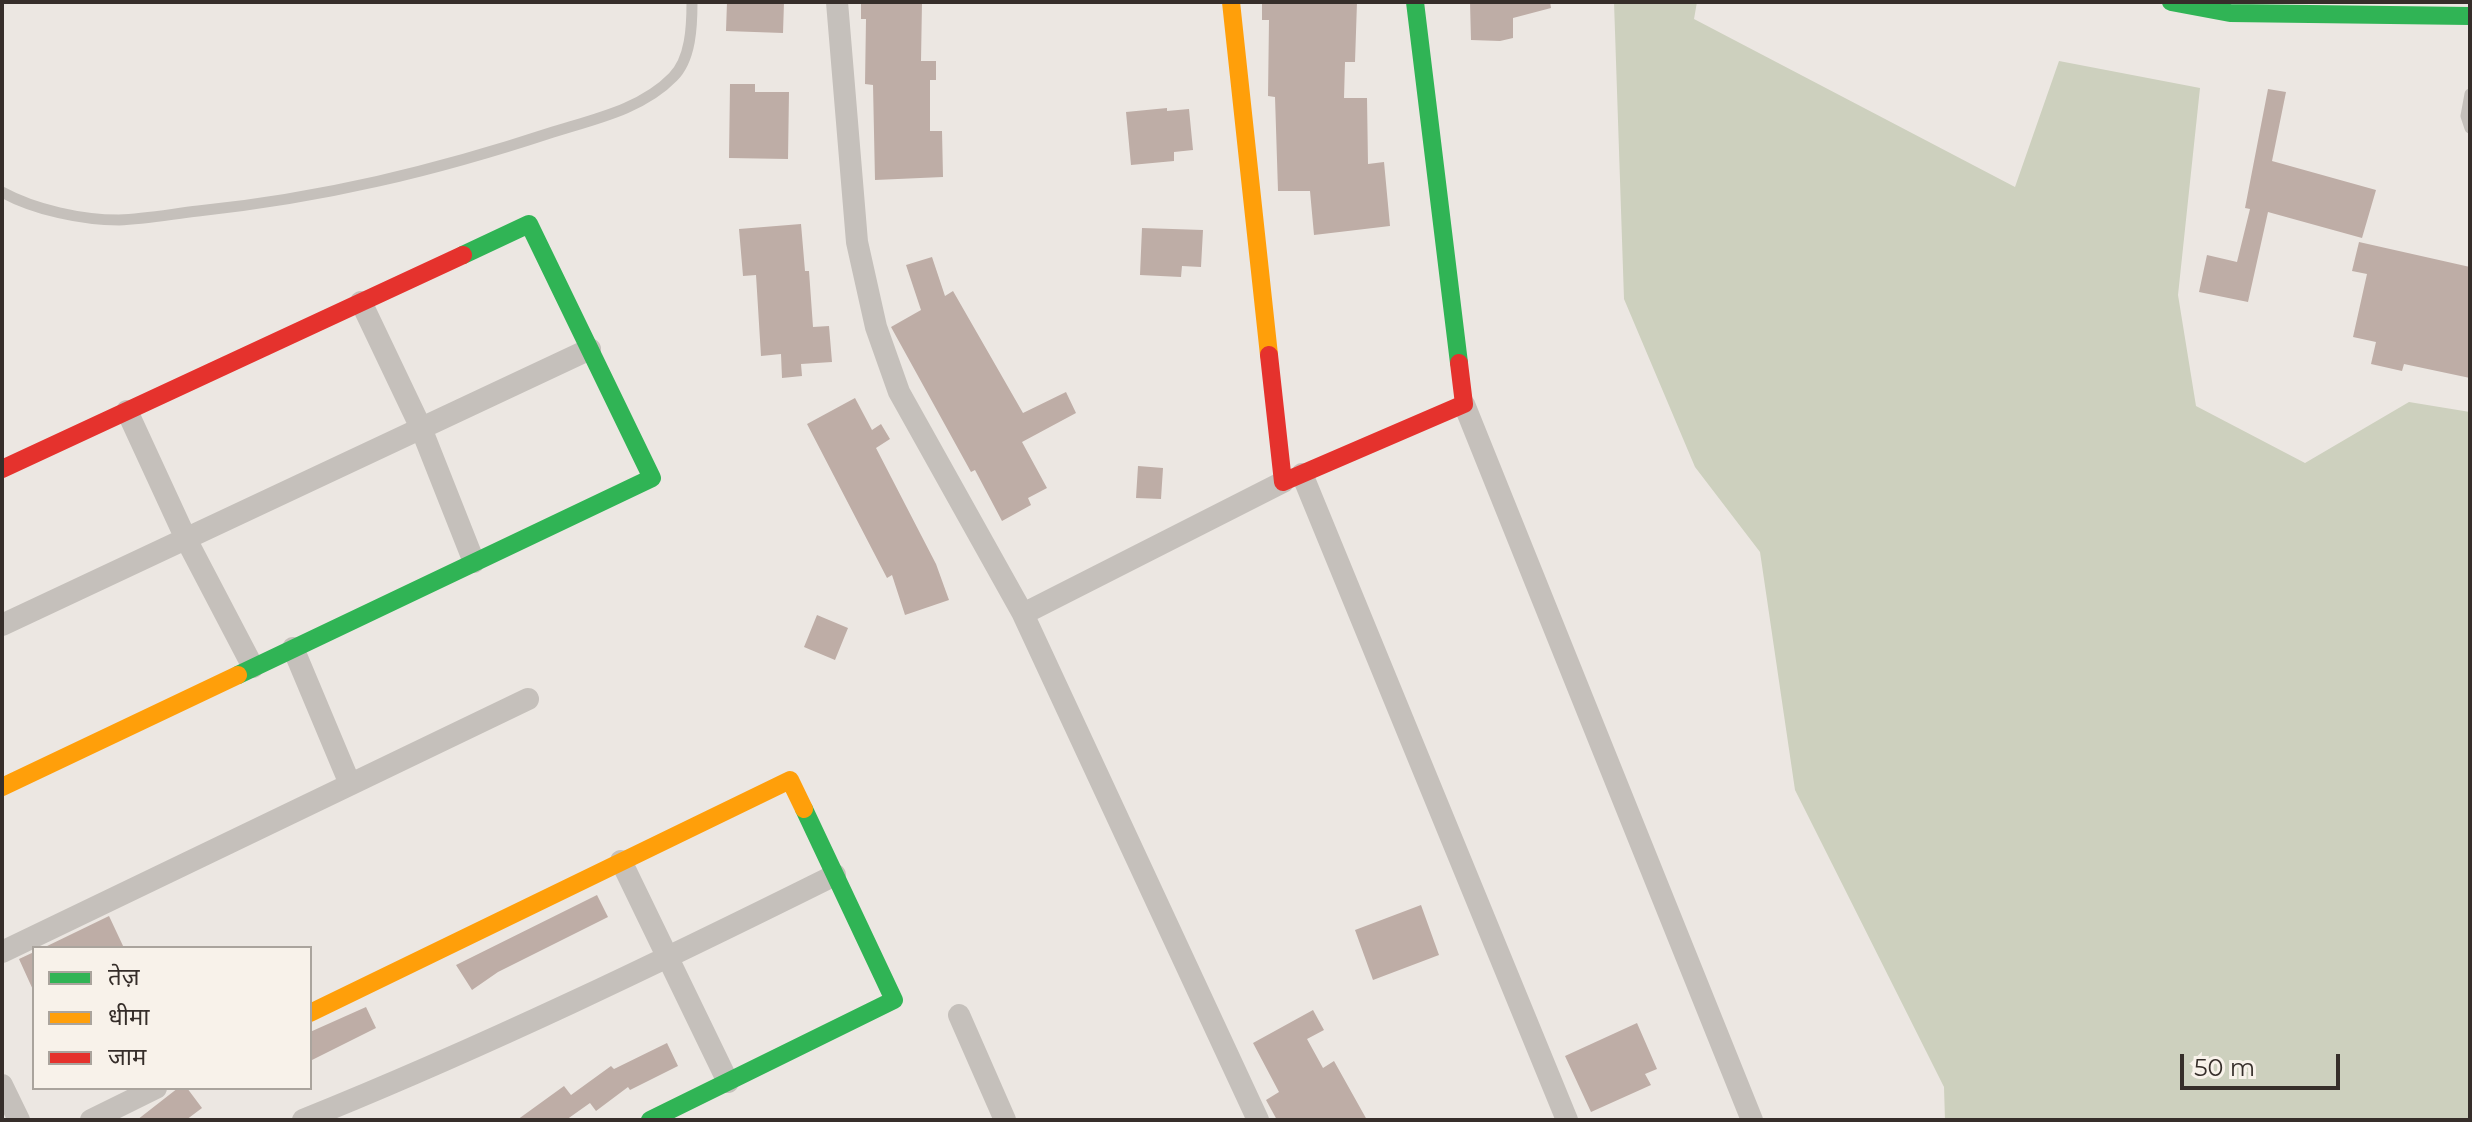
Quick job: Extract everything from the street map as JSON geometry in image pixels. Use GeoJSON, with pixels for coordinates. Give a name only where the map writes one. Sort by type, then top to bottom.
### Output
{"type":"FeatureCollection","features":[{"type":"Feature","properties":{"kind":"street"},"geometry":{"type":"LineString","coordinates":[[837,2],[857,242],[876,327],[899,392],[1023,614],[1258,1120]]}},
{"type":"Feature","properties":{"kind":"street"},"geometry":{"type":"LineString","coordinates":[[1231,2],[1292,478],[1567,1120]]}},
{"type":"Feature","properties":{"kind":"street"},"geometry":{"type":"LineString","coordinates":[[1415,2],[1464,404],[1752,1120]]}},
{"type":"Feature","properties":{"kind":"street"},"geometry":{"type":"LineString","coordinates":[[2171,2],[2230,13],[2470,16]]}},
{"type":"Feature","properties":{"kind":"street"},"geometry":{"type":"LineString","coordinates":[[2,469],[529,224],[652,478],[2,787]]}},
{"type":"Feature","properties":{"kind":"street"},"geometry":{"type":"LineString","coordinates":[[361,302],[421,428],[474,562]]}},
{"type":"Feature","properties":{"kind":"street"},"geometry":{"type":"LineString","coordinates":[[2,625],[590,349]]}},
{"type":"Feature","properties":{"kind":"street"},"geometry":{"type":"LineString","coordinates":[[1023,614],[1292,478],[1464,404]]}},
{"type":"Feature","properties":{"kind":"street"},"geometry":{"type":"LineString","coordinates":[[127,411],[186,539],[253,667]]}},
{"type":"Feature","properties":{"kind":"street"},"geometry":{"type":"LineString","coordinates":[[293,648],[350,784]]}},
{"type":"Feature","properties":{"kind":"street"},"geometry":{"type":"LineString","coordinates":[[2,952],[528,699]]}},
{"type":"Feature","properties":{"kind":"street"},"geometry":{"type":"LineString","coordinates":[[312,1012],[790,780],[894,1000],[650,1120]]}},
{"type":"Feature","properties":{"kind":"street"},"geometry":{"type":"LineString","coordinates":[[621,861],[728,1082]]}},
{"type":"Feature","properties":{"kind":"street"},"geometry":{"type":"LineString","coordinates":[[303,1120],[423,1072],[668,958],[835,875]]}},
{"type":"Feature","properties":{"kind":"street"},"geometry":{"type":"LineString","coordinates":[[959,1015],[1005,1120]]}},
{"type":"Feature","properties":{"kind":"street"},"geometry":{"type":"LineString","coordinates":[[2,1085],[19,1120]]}},
{"type":"Feature","properties":{"kind":"street"},"geometry":{"type":"LineString","coordinates":[[91,1120],[152,1090]]}},
{"type":"Feature","properties":{"kind":"lane"},"geometry":{"type":"LineString","coordinates":[[2,192],[17,200],[69,214],[118,220],[332,193],[480,156],[625,109],[654,94],[676,74],[689,45],[692,2]]}},
{"type":"Feature","properties":{"kind":"lane"},"geometry":{"type":"LineString","coordinates":[[2470,94],[2466,116],[2470,128]]}},
{"type":"Feature","properties":{"kind":"green space"},"geometry":{"type":"Polygon","coordinates":[[[1614,2],[1697,2],[1694,19],[2015,187],[2059,61],[2200,88],[2178,295],[2196,406],[2305,463],[2409,402],[2470,412],[2470,1120],[1945,1120],[1944,1087],[1795,790],[1760,552],[1695,467],[1624,299],[1614,2]]]}},
{"type":"Feature","properties":{"kind":"building"},"geometry":{"type":"Polygon","coordinates":[[[727,2],[784,2],[783,33],[726,31],[727,2]]]}},
{"type":"Feature","properties":{"kind":"building"},"geometry":{"type":"Polygon","coordinates":[[[861,2],[922,2],[921,61],[936,61],[936,80],[930,80],[930,131],[942,131],[943,177],[875,180],[873,85],[865,84],[866,19],[861,19],[861,2]]]}},
{"type":"Feature","properties":{"kind":"building"},"geometry":{"type":"Polygon","coordinates":[[[1262,2],[1357,2],[1355,62],[1345,62],[1344,98],[1367,98],[1368,164],[1384,162],[1390,226],[1314,235],[1310,191],[1278,191],[1275,97],[1268,96],[1269,20],[1262,20],[1262,2]]]}},
{"type":"Feature","properties":{"kind":"building"},"geometry":{"type":"Polygon","coordinates":[[[1470,2],[1550,2],[1551,8],[1513,18],[1513,38],[1471,40],[1470,2]]]}},
{"type":"Feature","properties":{"kind":"building"},"geometry":{"type":"Polygon","coordinates":[[[730,84],[755,84],[755,92],[789,92],[788,159],[729,158],[730,84]]]}},
{"type":"Feature","properties":{"kind":"building"},"geometry":{"type":"Polygon","coordinates":[[[2268,89],[2286,92],[2272,161],[2376,190],[2362,238],[2268,212],[2248,302],[2199,292],[2207,255],[2237,262],[2250,209],[2245,208],[2268,89]]]}},
{"type":"Feature","properties":{"kind":"building"},"geometry":{"type":"Polygon","coordinates":[[[1167,108],[1167,111],[1189,109],[1193,150],[1174,152],[1174,161],[1131,165],[1126,112],[1167,108]]]}},
{"type":"Feature","properties":{"kind":"building"},"geometry":{"type":"Polygon","coordinates":[[[801,224],[805,271],[809,271],[813,327],[829,326],[832,362],[801,364],[802,376],[782,378],[781,354],[761,356],[756,275],[743,276],[739,229],[801,224]]]}},
{"type":"Feature","properties":{"kind":"building"},"geometry":{"type":"Polygon","coordinates":[[[1142,228],[1203,230],[1201,267],[1182,266],[1181,277],[1140,275],[1142,228]]]}},
{"type":"Feature","properties":{"kind":"building"},"geometry":{"type":"Polygon","coordinates":[[[2359,242],[2470,267],[2470,378],[2404,364],[2402,371],[2371,364],[2376,342],[2353,337],[2367,274],[2352,271],[2359,242]]]}},
{"type":"Feature","properties":{"kind":"building"},"geometry":{"type":"Polygon","coordinates":[[[932,257],[945,296],[953,291],[1023,413],[1066,392],[1076,413],[1022,442],[1047,488],[1028,498],[1031,505],[1002,521],[975,470],[971,472],[891,327],[921,310],[906,265],[932,257]]]}},
{"type":"Feature","properties":{"kind":"building"},"geometry":{"type":"Polygon","coordinates":[[[855,398],[872,430],[881,424],[890,439],[876,448],[936,564],[949,600],[905,615],[892,575],[887,578],[807,424],[855,398]]]}},
{"type":"Feature","properties":{"kind":"building"},"geometry":{"type":"Polygon","coordinates":[[[1138,466],[1163,468],[1161,499],[1136,498],[1138,466]]]}},
{"type":"Feature","properties":{"kind":"building"},"geometry":{"type":"Polygon","coordinates":[[[817,615],[848,628],[835,660],[804,647],[817,615]]]}},
{"type":"Feature","properties":{"kind":"building"},"geometry":{"type":"Polygon","coordinates":[[[597,895],[608,917],[498,972],[472,990],[456,965],[597,895]]]}},
{"type":"Feature","properties":{"kind":"building"},"geometry":{"type":"Polygon","coordinates":[[[1421,905],[1439,955],[1373,980],[1355,930],[1421,905]]]}},
{"type":"Feature","properties":{"kind":"building"},"geometry":{"type":"Polygon","coordinates":[[[109,916],[123,946],[47,946],[109,916]]]}},
{"type":"Feature","properties":{"kind":"building"},"geometry":{"type":"Polygon","coordinates":[[[32,953],[32,988],[19,959],[32,953]]]}},
{"type":"Feature","properties":{"kind":"building"},"geometry":{"type":"Polygon","coordinates":[[[366,1007],[376,1028],[312,1060],[312,1031],[366,1007]]]}},
{"type":"Feature","properties":{"kind":"building"},"geometry":{"type":"Polygon","coordinates":[[[1313,1010],[1324,1030],[1307,1039],[1323,1068],[1334,1061],[1367,1120],[1277,1120],[1266,1100],[1279,1092],[1253,1043],[1313,1010]]]}},
{"type":"Feature","properties":{"kind":"building"},"geometry":{"type":"Polygon","coordinates":[[[1637,1023],[1657,1069],[1645,1074],[1651,1085],[1591,1112],[1565,1056],[1637,1023]]]}},
{"type":"Feature","properties":{"kind":"building"},"geometry":{"type":"Polygon","coordinates":[[[667,1043],[678,1066],[630,1090],[628,1087],[596,1111],[590,1103],[566,1120],[517,1120],[564,1086],[571,1095],[611,1066],[614,1069],[667,1043]]]}},
{"type":"Feature","properties":{"kind":"building"},"geometry":{"type":"Polygon","coordinates":[[[175,1090],[188,1090],[202,1108],[186,1120],[137,1120],[175,1090]]]}},
{"type":"Feature","properties":{"kind":"traffic: fast"},"geometry":{"type":"LineString","coordinates":[[1415,2],[1459,363]]}},
{"type":"Feature","properties":{"kind":"traffic: fast"},"geometry":{"type":"LineString","coordinates":[[2171,2],[2230,13],[2470,16]]}},
{"type":"Feature","properties":{"kind":"traffic: fast"},"geometry":{"type":"LineString","coordinates":[[238,675],[652,478],[529,224],[463,255]]}},
{"type":"Feature","properties":{"kind":"traffic: fast"},"geometry":{"type":"LineString","coordinates":[[650,1120],[894,1000],[804,809]]}},
{"type":"Feature","properties":{"kind":"traffic: slow"},"geometry":{"type":"LineString","coordinates":[[1231,2],[1269,355]]}},
{"type":"Feature","properties":{"kind":"traffic: slow"},"geometry":{"type":"LineString","coordinates":[[2,787],[238,675]]}},
{"type":"Feature","properties":{"kind":"traffic: slow"},"geometry":{"type":"LineString","coordinates":[[312,1012],[790,780],[804,809]]}},
{"type":"Feature","properties":{"kind":"traffic: jam"},"geometry":{"type":"LineString","coordinates":[[2,469],[463,255]]}},
{"type":"Feature","properties":{"kind":"traffic: jam"},"geometry":{"type":"LineString","coordinates":[[1269,355],[1283,482],[1464,404],[1459,363]]}}]}
